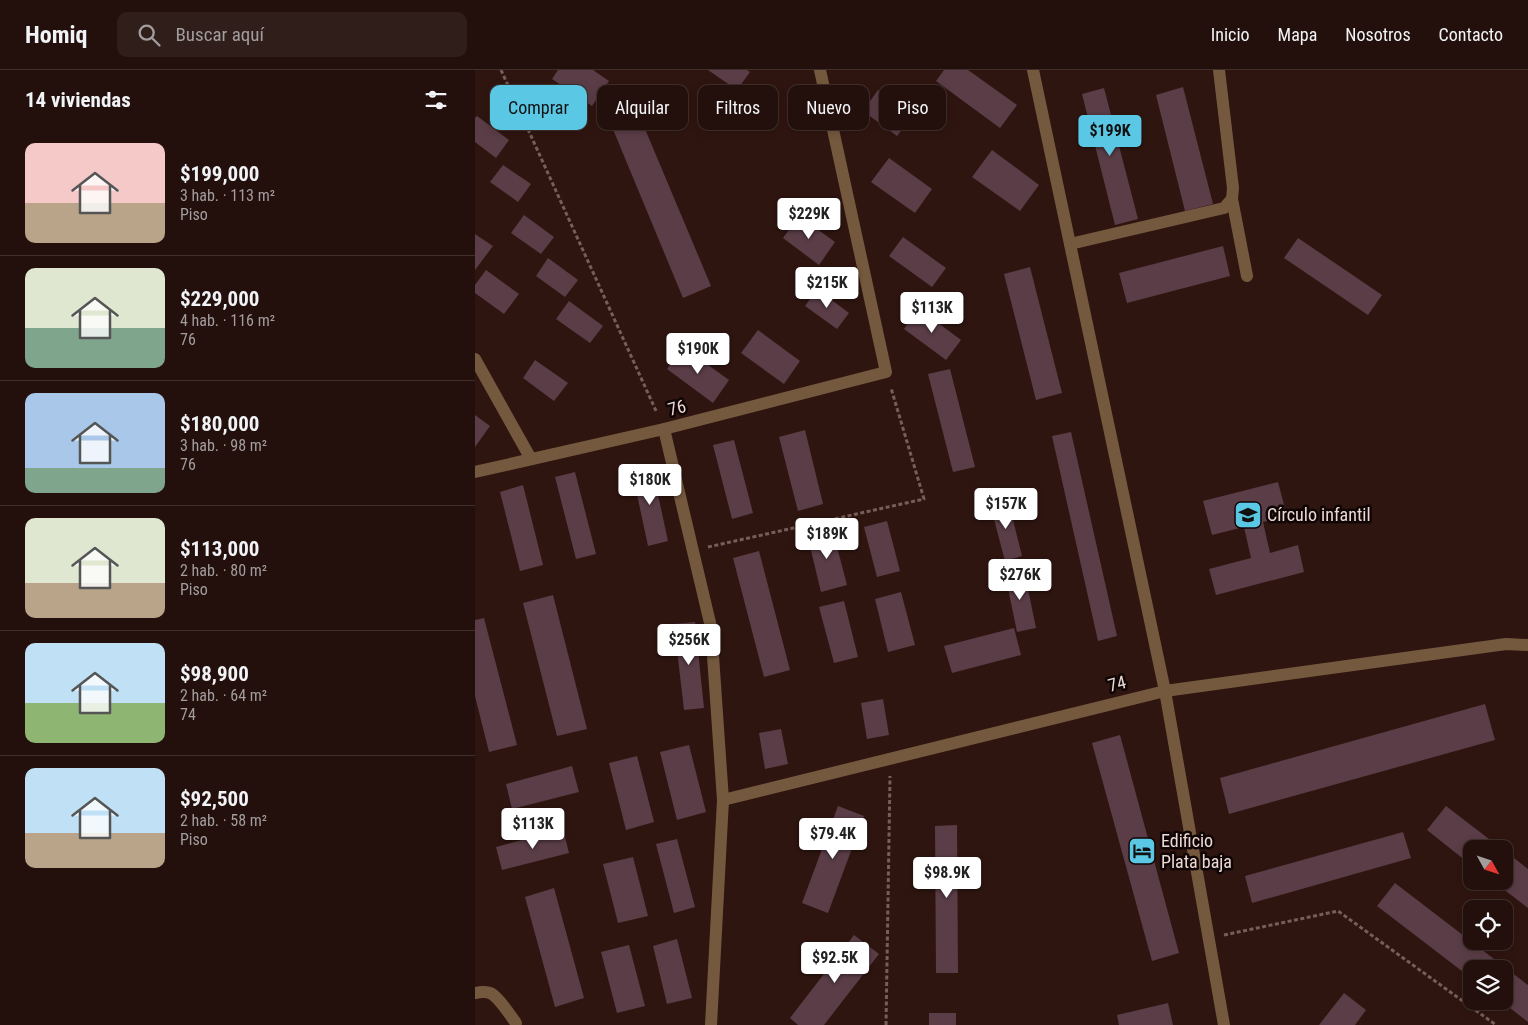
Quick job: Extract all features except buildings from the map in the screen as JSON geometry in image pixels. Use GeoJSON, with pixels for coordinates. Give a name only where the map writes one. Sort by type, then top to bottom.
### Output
{"type":"FeatureCollection","features":[{"type":"Feature","properties":{"kind":"street"},"geometry":{"type":"LineString","coordinates":[[821,70],[886,372]]}},
{"type":"Feature","properties":{"kind":"street"},"geometry":{"type":"LineString","coordinates":[[1033,70],[1165,691],[1224,1025]]}},
{"type":"Feature","properties":{"kind":"street"},"geometry":{"type":"LineString","coordinates":[[1219,70],[1233,188],[1232,199],[1247,276]]}},
{"type":"Feature","properties":{"kind":"street"},"geometry":{"type":"LineString","coordinates":[[1070,244],[1224,208],[1232,199]]}},
{"type":"Feature","properties":{"kind":"street"},"geometry":{"type":"LineString","coordinates":[[475,359],[531,459]]}},
{"type":"Feature","properties":{"kind":"street","name":"76"},"geometry":{"type":"LineString","coordinates":[[475,472],[664,429],[886,372]]}},
{"type":"Feature","properties":{"kind":"street"},"geometry":{"type":"LineString","coordinates":[[664,429],[711,627],[723,800],[711,1025]]}},
{"type":"Feature","properties":{"kind":"street","name":"74"},"geometry":{"type":"LineString","coordinates":[[723,800],[1165,691],[1506,644],[1528,645]]}},
{"type":"Feature","properties":{"kind":"street"},"geometry":{"type":"LineString","coordinates":[[475,993],[491,993],[503,1005],[516,1023]]}},
{"type":"Feature","properties":{"kind":"path"},"geometry":{"type":"LineString","coordinates":[[501,70],[664,429]]}},
{"type":"Feature","properties":{"kind":"path"},"geometry":{"type":"LineString","coordinates":[[693,550],[924,499],[886,372]]}},
{"type":"Feature","properties":{"kind":"path"},"geometry":{"type":"LineString","coordinates":[[886,1025],[890,759]]}},
{"type":"Feature","properties":{"kind":"path"},"geometry":{"type":"LineString","coordinates":[[1209,938],[1338,910],[1496,1025]]}},
{"type":"Feature","properties":{"kind":"place","name":"Círculo infantil"},"geometry":{"type":"Point","coordinates":[1248,515]}},
{"type":"Feature","properties":{"kind":"place","name":"Edificio Plata baja"},"geometry":{"type":"Point","coordinates":[1142,851]}}]}
